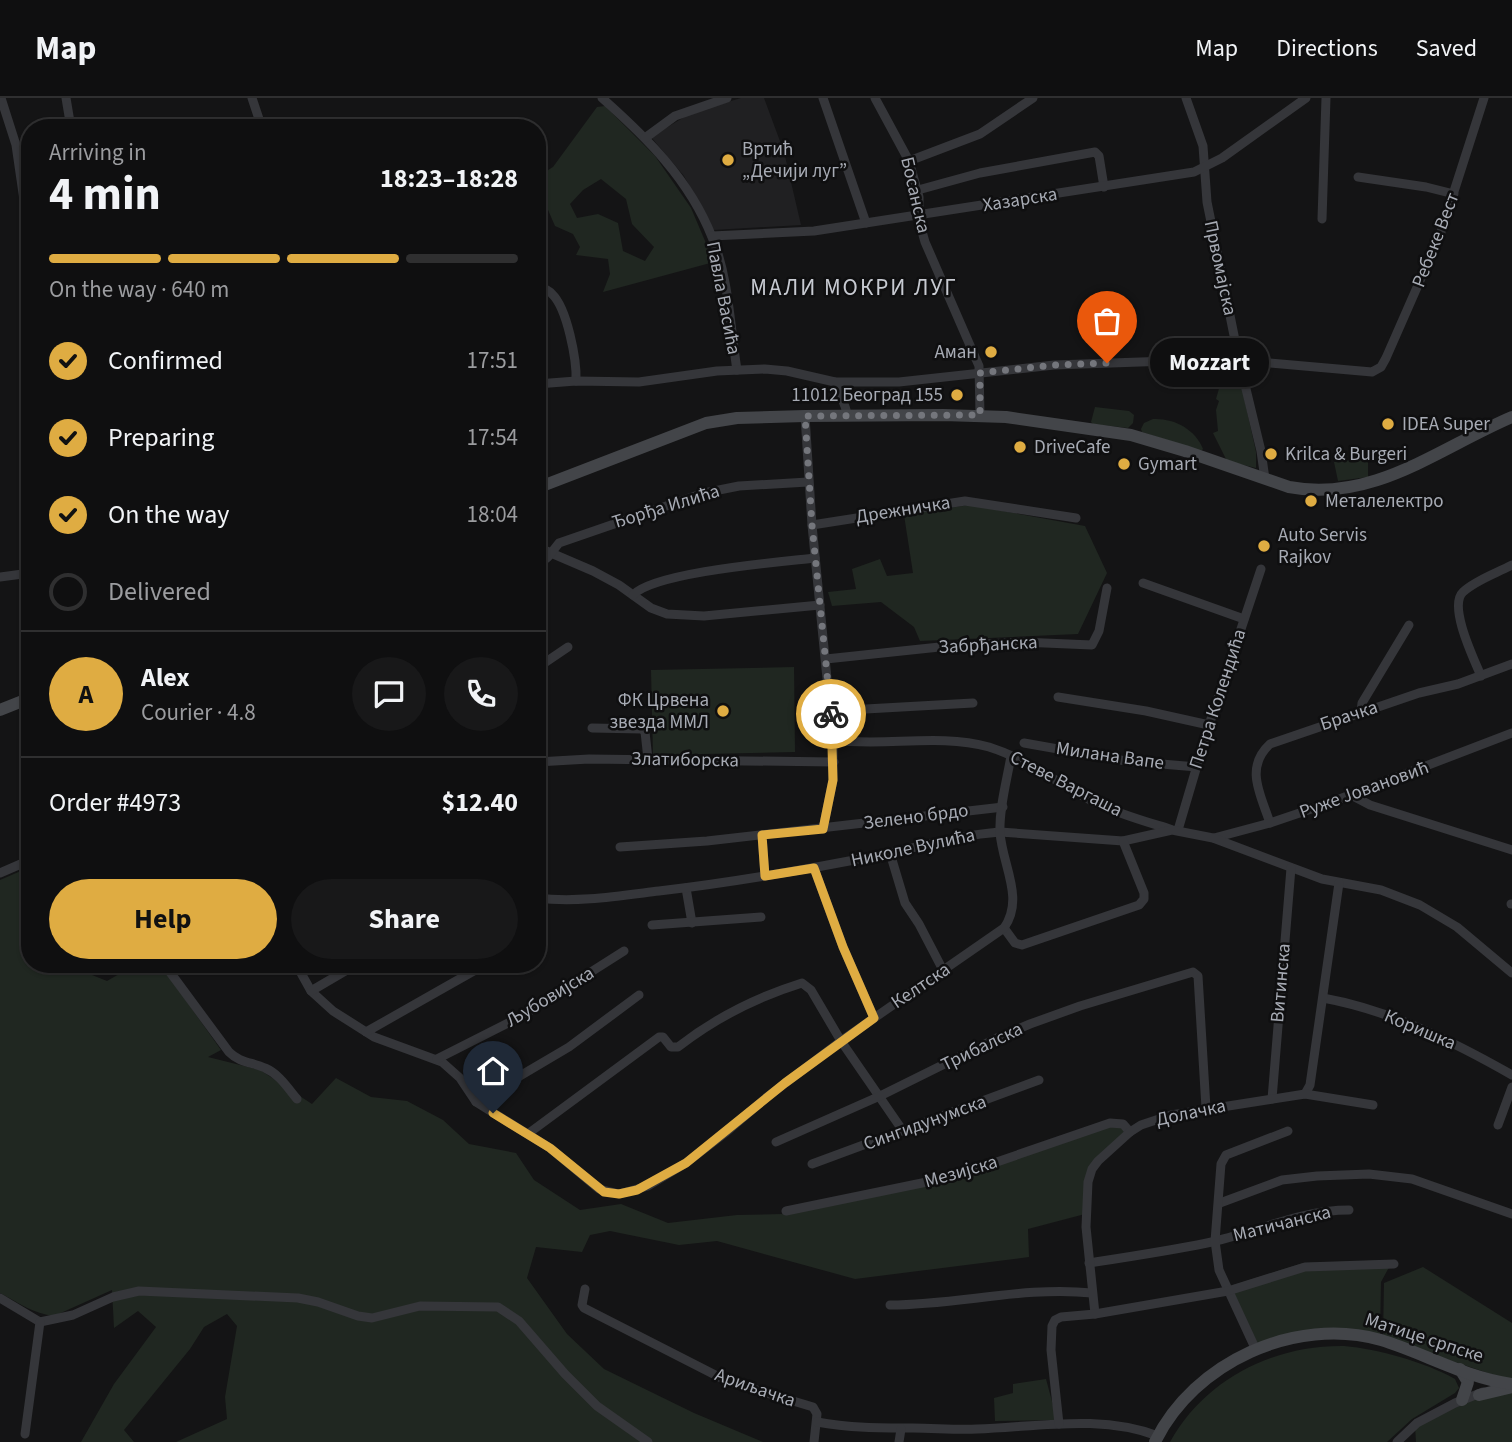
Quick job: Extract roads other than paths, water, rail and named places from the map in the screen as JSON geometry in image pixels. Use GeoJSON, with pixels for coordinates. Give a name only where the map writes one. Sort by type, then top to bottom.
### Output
{"type":"FeatureCollection","features":[{"type":"Feature","properties":{"kind":"main road"},"geometry":{"type":"LineString","coordinates":[[546,484],[701,424],[737,418],[980,415],[1131,435],[1306,490],[1363,486],[1397,473],[1509,418]]}},
{"type":"Feature","properties":{"kind":"main road"},"geometry":{"type":"LineString","coordinates":[[0,710],[21,702]]}},
{"type":"Feature","properties":{"kind":"main road","name":"Матице српске"},"geometry":{"type":"LineString","coordinates":[[1157,1439],[1183,1401],[1208,1377],[1242,1356],[1299,1337],[1351,1335],[1381,1340],[1484,1378],[1512,1385]]}},
{"type":"Feature","properties":{"kind":"main road"},"geometry":{"type":"LineString","coordinates":[[1460,1369],[1468,1382],[1462,1400]]}},
{"type":"Feature","properties":{"kind":"main road"},"geometry":{"type":"LineString","coordinates":[[1479,1395],[1512,1385]]}},
{"type":"Feature","properties":{"kind":"street"},"geometry":{"type":"LineString","coordinates":[[1,98],[16,145],[21,179]]}},
{"type":"Feature","properties":{"kind":"street"},"geometry":{"type":"LineString","coordinates":[[66,98],[70,119]]}},
{"type":"Feature","properties":{"kind":"street"},"geometry":{"type":"LineString","coordinates":[[252,98],[259,119]]}},
{"type":"Feature","properties":{"kind":"street","name":"Павла Васића"},"geometry":{"type":"LineString","coordinates":[[602,98],[645,138],[680,177],[712,236],[724,285],[737,370]]}},
{"type":"Feature","properties":{"kind":"street"},"geometry":{"type":"LineString","coordinates":[[645,138],[675,116],[727,98]]}},
{"type":"Feature","properties":{"kind":"street"},"geometry":{"type":"LineString","coordinates":[[823,98],[866,223]]}},
{"type":"Feature","properties":{"kind":"street","name":"Босанска"},"geometry":{"type":"LineString","coordinates":[[875,98],[909,161],[918,190],[919,214],[925,242],[973,350],[980,373],[980,415]]}},
{"type":"Feature","properties":{"kind":"street"},"geometry":{"type":"LineString","coordinates":[[909,161],[980,134],[1033,98]]}},
{"type":"Feature","properties":{"kind":"street","name":"Првомајска"},"geometry":{"type":"LineString","coordinates":[[1186,98],[1203,146],[1207,202],[1265,479]]}},
{"type":"Feature","properties":{"kind":"street","name":"Хазарска"},"geometry":{"type":"LineString","coordinates":[[712,236],[814,231],[1194,172],[1205,168],[1257,135],[1306,98]]}},
{"type":"Feature","properties":{"kind":"street"},"geometry":{"type":"LineString","coordinates":[[1322,219],[1326,98]]}},
{"type":"Feature","properties":{"kind":"street","name":"Ребеке Вест"},"geometry":{"type":"LineString","coordinates":[[1239,360],[1372,372],[1381,367],[1422,280],[1454,194],[1484,98]]}},
{"type":"Feature","properties":{"kind":"street"},"geometry":{"type":"LineString","coordinates":[[918,190],[980,173],[1093,152],[1099,156],[1104,187]]}},
{"type":"Feature","properties":{"kind":"street"},"geometry":{"type":"LineString","coordinates":[[1358,177],[1454,194]]}},
{"type":"Feature","properties":{"kind":"street"},"geometry":{"type":"LineString","coordinates":[[546,289],[558,301],[576,360],[576,381]]}},
{"type":"Feature","properties":{"kind":"street"},"geometry":{"type":"LineString","coordinates":[[546,383],[639,382],[737,370],[787,371],[835,382],[899,382],[1054,365],[1239,360]]}},
{"type":"Feature","properties":{"kind":"street"},"geometry":{"type":"LineString","coordinates":[[835,382],[847,415]]}},
{"type":"Feature","properties":{"kind":"street"},"geometry":{"type":"LineString","coordinates":[[805,416],[808,482],[834,762],[823,829]]}},
{"type":"Feature","properties":{"kind":"street","name":"Ђорђа Илића"},"geometry":{"type":"LineString","coordinates":[[546,558],[559,543],[704,493],[739,486],[808,482]]}},
{"type":"Feature","properties":{"kind":"street","name":"Дрежничка"},"geometry":{"type":"LineString","coordinates":[[812,525],[965,500],[1076,518]]}},
{"type":"Feature","properties":{"kind":"street"},"geometry":{"type":"LineString","coordinates":[[546,552],[593,571],[658,611],[692,617],[820,605]]}},
{"type":"Feature","properties":{"kind":"street"},"geometry":{"type":"LineString","coordinates":[[633,595],[643,587],[701,573],[815,558]]}},
{"type":"Feature","properties":{"kind":"street"},"geometry":{"type":"LineString","coordinates":[[1480,676],[1464,630],[1458,600],[1464,590],[1512,565]]}},
{"type":"Feature","properties":{"kind":"street","name":"Петра Колендића"},"geometry":{"type":"LineString","coordinates":[[1175,830],[1261,569]]}},
{"type":"Feature","properties":{"kind":"street"},"geometry":{"type":"LineString","coordinates":[[0,577],[21,574]]}},
{"type":"Feature","properties":{"kind":"street"},"geometry":{"type":"LineString","coordinates":[[1143,583],[1244,619]]}},
{"type":"Feature","properties":{"kind":"street","name":"Забрђанска"},"geometry":{"type":"LineString","coordinates":[[826,659],[949,646],[1021,642],[1092,645],[1099,631],[1107,588]]}},
{"type":"Feature","properties":{"kind":"street"},"geometry":{"type":"LineString","coordinates":[[1361,712],[1362,703],[1409,625]]}},
{"type":"Feature","properties":{"kind":"street"},"geometry":{"type":"LineString","coordinates":[[546,662],[568,647]]}},
{"type":"Feature","properties":{"kind":"street","name":"Брачка"},"geometry":{"type":"LineString","coordinates":[[1270,823],[1255,774],[1261,752],[1276,740],[1512,664]]}},
{"type":"Feature","properties":{"kind":"street"},"geometry":{"type":"LineString","coordinates":[[1058,698],[1146,711],[1209,725]]}},
{"type":"Feature","properties":{"kind":"street"},"geometry":{"type":"LineString","coordinates":[[830,711],[972,703]]}},
{"type":"Feature","properties":{"kind":"street"},"geometry":{"type":"LineString","coordinates":[[592,728],[642,729],[645,732],[648,759]]}},
{"type":"Feature","properties":{"kind":"street","name":"Руже Јовановић"},"geometry":{"type":"LineString","coordinates":[[1213,838],[1270,823],[1351,795],[1512,733]]}},
{"type":"Feature","properties":{"kind":"street","name":"Стеве Варгаша"},"geometry":{"type":"LineString","coordinates":[[833,740],[959,742],[988,747],[1011,756],[1102,806],[1175,830]]}},
{"type":"Feature","properties":{"kind":"street","name":"Милана Вапе"},"geometry":{"type":"LineString","coordinates":[[1024,743],[1126,761],[1197,767]]}},
{"type":"Feature","properties":{"kind":"street"},"geometry":{"type":"LineString","coordinates":[[1011,756],[1000,832],[1013,894],[1010,917],[1003,929],[1015,943],[1022,945],[1139,905],[1144,899],[1144,893],[1124,841],[1175,830],[1213,838],[1291,868],[1339,883],[1381,890],[1420,905],[1463,933],[1512,974]]}},
{"type":"Feature","properties":{"kind":"street","name":"Златиборска"},"geometry":{"type":"LineString","coordinates":[[546,762],[648,759],[834,762]]}},
{"type":"Feature","properties":{"kind":"street"},"geometry":{"type":"LineString","coordinates":[[1351,795],[1370,805],[1512,850]]}},
{"type":"Feature","properties":{"kind":"street","name":"Зелено брдо"},"geometry":{"type":"LineString","coordinates":[[620,847],[823,829],[1003,807]]}},
{"type":"Feature","properties":{"kind":"street","name":"Николе Вулића"},"geometry":{"type":"LineString","coordinates":[[546,898],[590,898],[686,888],[814,868],[947,839],[1000,832],[1124,841]]}},
{"type":"Feature","properties":{"kind":"street"},"geometry":{"type":"LineString","coordinates":[[762,835],[765,876]]}},
{"type":"Feature","properties":{"kind":"street"},"geometry":{"type":"LineString","coordinates":[[890,853],[905,903],[944,972]]}},
{"type":"Feature","properties":{"kind":"street"},"geometry":{"type":"LineString","coordinates":[[0,873],[21,864]]}},
{"type":"Feature","properties":{"kind":"street"},"geometry":{"type":"LineString","coordinates":[[814,868],[843,947],[874,1018]]}},
{"type":"Feature","properties":{"kind":"street","name":"Витинска"},"geometry":{"type":"LineString","coordinates":[[1272,1099],[1291,868]]}},
{"type":"Feature","properties":{"kind":"street"},"geometry":{"type":"LineString","coordinates":[[1305,1094],[1310,1085],[1339,883]]}},
{"type":"Feature","properties":{"kind":"street"},"geometry":{"type":"LineString","coordinates":[[686,888],[692,923]]}},
{"type":"Feature","properties":{"kind":"street"},"geometry":{"type":"LineString","coordinates":[[652,925],[761,917]]}},
{"type":"Feature","properties":{"kind":"street","name":"Келтска"},"geometry":{"type":"LineString","coordinates":[[476,1102],[529,1133],[604,1192],[619,1194],[637,1190],[702,1152],[767,1097],[841,1041],[1003,929]]}},
{"type":"Feature","properties":{"kind":"street","name":"Љубовијска"},"geometry":{"type":"LineString","coordinates":[[437,1059],[520,1017],[624,951]]}},
{"type":"Feature","properties":{"kind":"street","name":"Трибалска"},"geometry":{"type":"LineString","coordinates":[[776,1142],[1030,1024],[1190,972],[1198,976],[1206,1108]]}},
{"type":"Feature","properties":{"kind":"street"},"geometry":{"type":"LineString","coordinates":[[171,973],[229,1052],[243,1062],[272,1071],[296,1099]]}},
{"type":"Feature","properties":{"kind":"street"},"geometry":{"type":"LineString","coordinates":[[301,973],[312,991],[333,1011],[384,1041],[437,1059],[454,1071],[476,1102],[569,1047],[639,995]]}},
{"type":"Feature","properties":{"kind":"street"},"geometry":{"type":"LineString","coordinates":[[312,991],[342,973]]}},
{"type":"Feature","properties":{"kind":"street"},"geometry":{"type":"LineString","coordinates":[[366,1032],[470,973]]}},
{"type":"Feature","properties":{"kind":"street"},"geometry":{"type":"LineString","coordinates":[[529,1133],[659,1037],[663,1037],[671,1047],[677,1047],[736,1010],[799,984],[810,987],[841,1041],[903,1131]]}},
{"type":"Feature","properties":{"kind":"street","name":"Коришка"},"geometry":{"type":"LineString","coordinates":[[1323,998],[1355,1005],[1402,1021],[1512,1075]]}},
{"type":"Feature","properties":{"kind":"street","name":"Сингидунумска"},"geometry":{"type":"LineString","coordinates":[[812,1164],[1039,1080]]}},
{"type":"Feature","properties":{"kind":"street"},"geometry":{"type":"LineString","coordinates":[[1498,1125],[1512,1087]]}},
{"type":"Feature","properties":{"kind":"street","name":"Долачка"},"geometry":{"type":"LineString","coordinates":[[1095,1314],[1086,1214],[1089,1176],[1103,1154],[1130,1132],[1158,1118],[1206,1108],[1305,1094],[1373,1105]]}},
{"type":"Feature","properties":{"kind":"street","name":"Мезијска"},"geometry":{"type":"LineString","coordinates":[[786,1211],[956,1175],[1110,1124],[1124,1124],[1130,1132]]}},
{"type":"Feature","properties":{"kind":"street","name":"Матичанска"},"geometry":{"type":"LineString","coordinates":[[1256,1350],[1219,1270],[1215,1241],[1221,1164],[1226,1155],[1288,1131]]}},
{"type":"Feature","properties":{"kind":"street"},"geometry":{"type":"LineString","coordinates":[[1220,1203],[1282,1180],[1369,1174],[1427,1183],[1512,1214]]}},
{"type":"Feature","properties":{"kind":"street","name":"Матичанска"},"geometry":{"type":"LineString","coordinates":[[1089,1263],[1215,1241],[1281,1220],[1349,1210]]}},
{"type":"Feature","properties":{"kind":"street"},"geometry":{"type":"LineString","coordinates":[[1059,1424],[1051,1350],[1053,1323],[1061,1317],[1095,1314],[1228,1291],[1305,1267],[1394,1264]]}},
{"type":"Feature","properties":{"kind":"street","name":"Ариљачка"},"geometry":{"type":"LineString","coordinates":[[585,1289],[582,1305],[584,1308],[726,1381],[813,1408],[817,1414],[817,1422],[901,1429],[976,1430],[1059,1424],[1114,1425],[1157,1439]]}},
{"type":"Feature","properties":{"kind":"street"},"geometry":{"type":"LineString","coordinates":[[0,1298],[40,1322],[74,1315],[121,1294],[150,1290],[298,1298],[372,1318],[420,1306],[492,1306],[505,1310],[519,1321],[597,1406],[648,1442]]}},
{"type":"Feature","properties":{"kind":"street"},"geometry":{"type":"LineString","coordinates":[[890,1305],[1048,1290],[1092,1293]]}},
{"type":"Feature","properties":{"kind":"street"},"geometry":{"type":"LineString","coordinates":[[25,1434],[40,1322]]}},
{"type":"Feature","properties":{"kind":"street"},"geometry":{"type":"LineString","coordinates":[[1397,1442],[1417,1423],[1482,1393],[1486,1384],[1484,1378],[1462,1400]]}},
{"type":"Feature","properties":{"kind":"street"},"geometry":{"type":"LineString","coordinates":[[814,1442],[817,1422]]}},
{"type":"Feature","properties":{"kind":"street"},"geometry":{"type":"LineString","coordinates":[[898,1442],[901,1429]]}},
{"type":"Feature","properties":{"kind":"place","name":"Вртић „Дечији луг”"},"geometry":{"type":"Point","coordinates":[728,160]}},
{"type":"Feature","properties":{"kind":"place","name":"Аман"},"geometry":{"type":"Point","coordinates":[991,352]}},
{"type":"Feature","properties":{"kind":"place","name":"Mozzart"},"geometry":{"type":"Point","coordinates":[1107,363]}},
{"type":"Feature","properties":{"kind":"place","name":"11012 Београд 155"},"geometry":{"type":"Point","coordinates":[957,395]}},
{"type":"Feature","properties":{"kind":"place","name":"IDEA Super"},"geometry":{"type":"Point","coordinates":[1388,424]}},
{"type":"Feature","properties":{"kind":"place","name":"DriveCafe"},"geometry":{"type":"Point","coordinates":[1020,447]}},
{"type":"Feature","properties":{"kind":"place","name":"Krilca & Burgeri"},"geometry":{"type":"Point","coordinates":[1271,454]}},
{"type":"Feature","properties":{"kind":"place","name":"Gymart"},"geometry":{"type":"Point","coordinates":[1124,464]}},
{"type":"Feature","properties":{"kind":"place","name":"Металелектро"},"geometry":{"type":"Point","coordinates":[1311,501]}},
{"type":"Feature","properties":{"kind":"place","name":"Auto Servis Rajkov"},"geometry":{"type":"Point","coordinates":[1264,546]}},
{"type":"Feature","properties":{"kind":"place","name":"ФК Црвена звезда ММЛ"},"geometry":{"type":"Point","coordinates":[723,711]}},
{"type":"Feature","properties":{"kind":"district","name":"МАЛИ МОКРИ ЛУГ"},"geometry":{"type":"Point","coordinates":[854,287]}}]}
